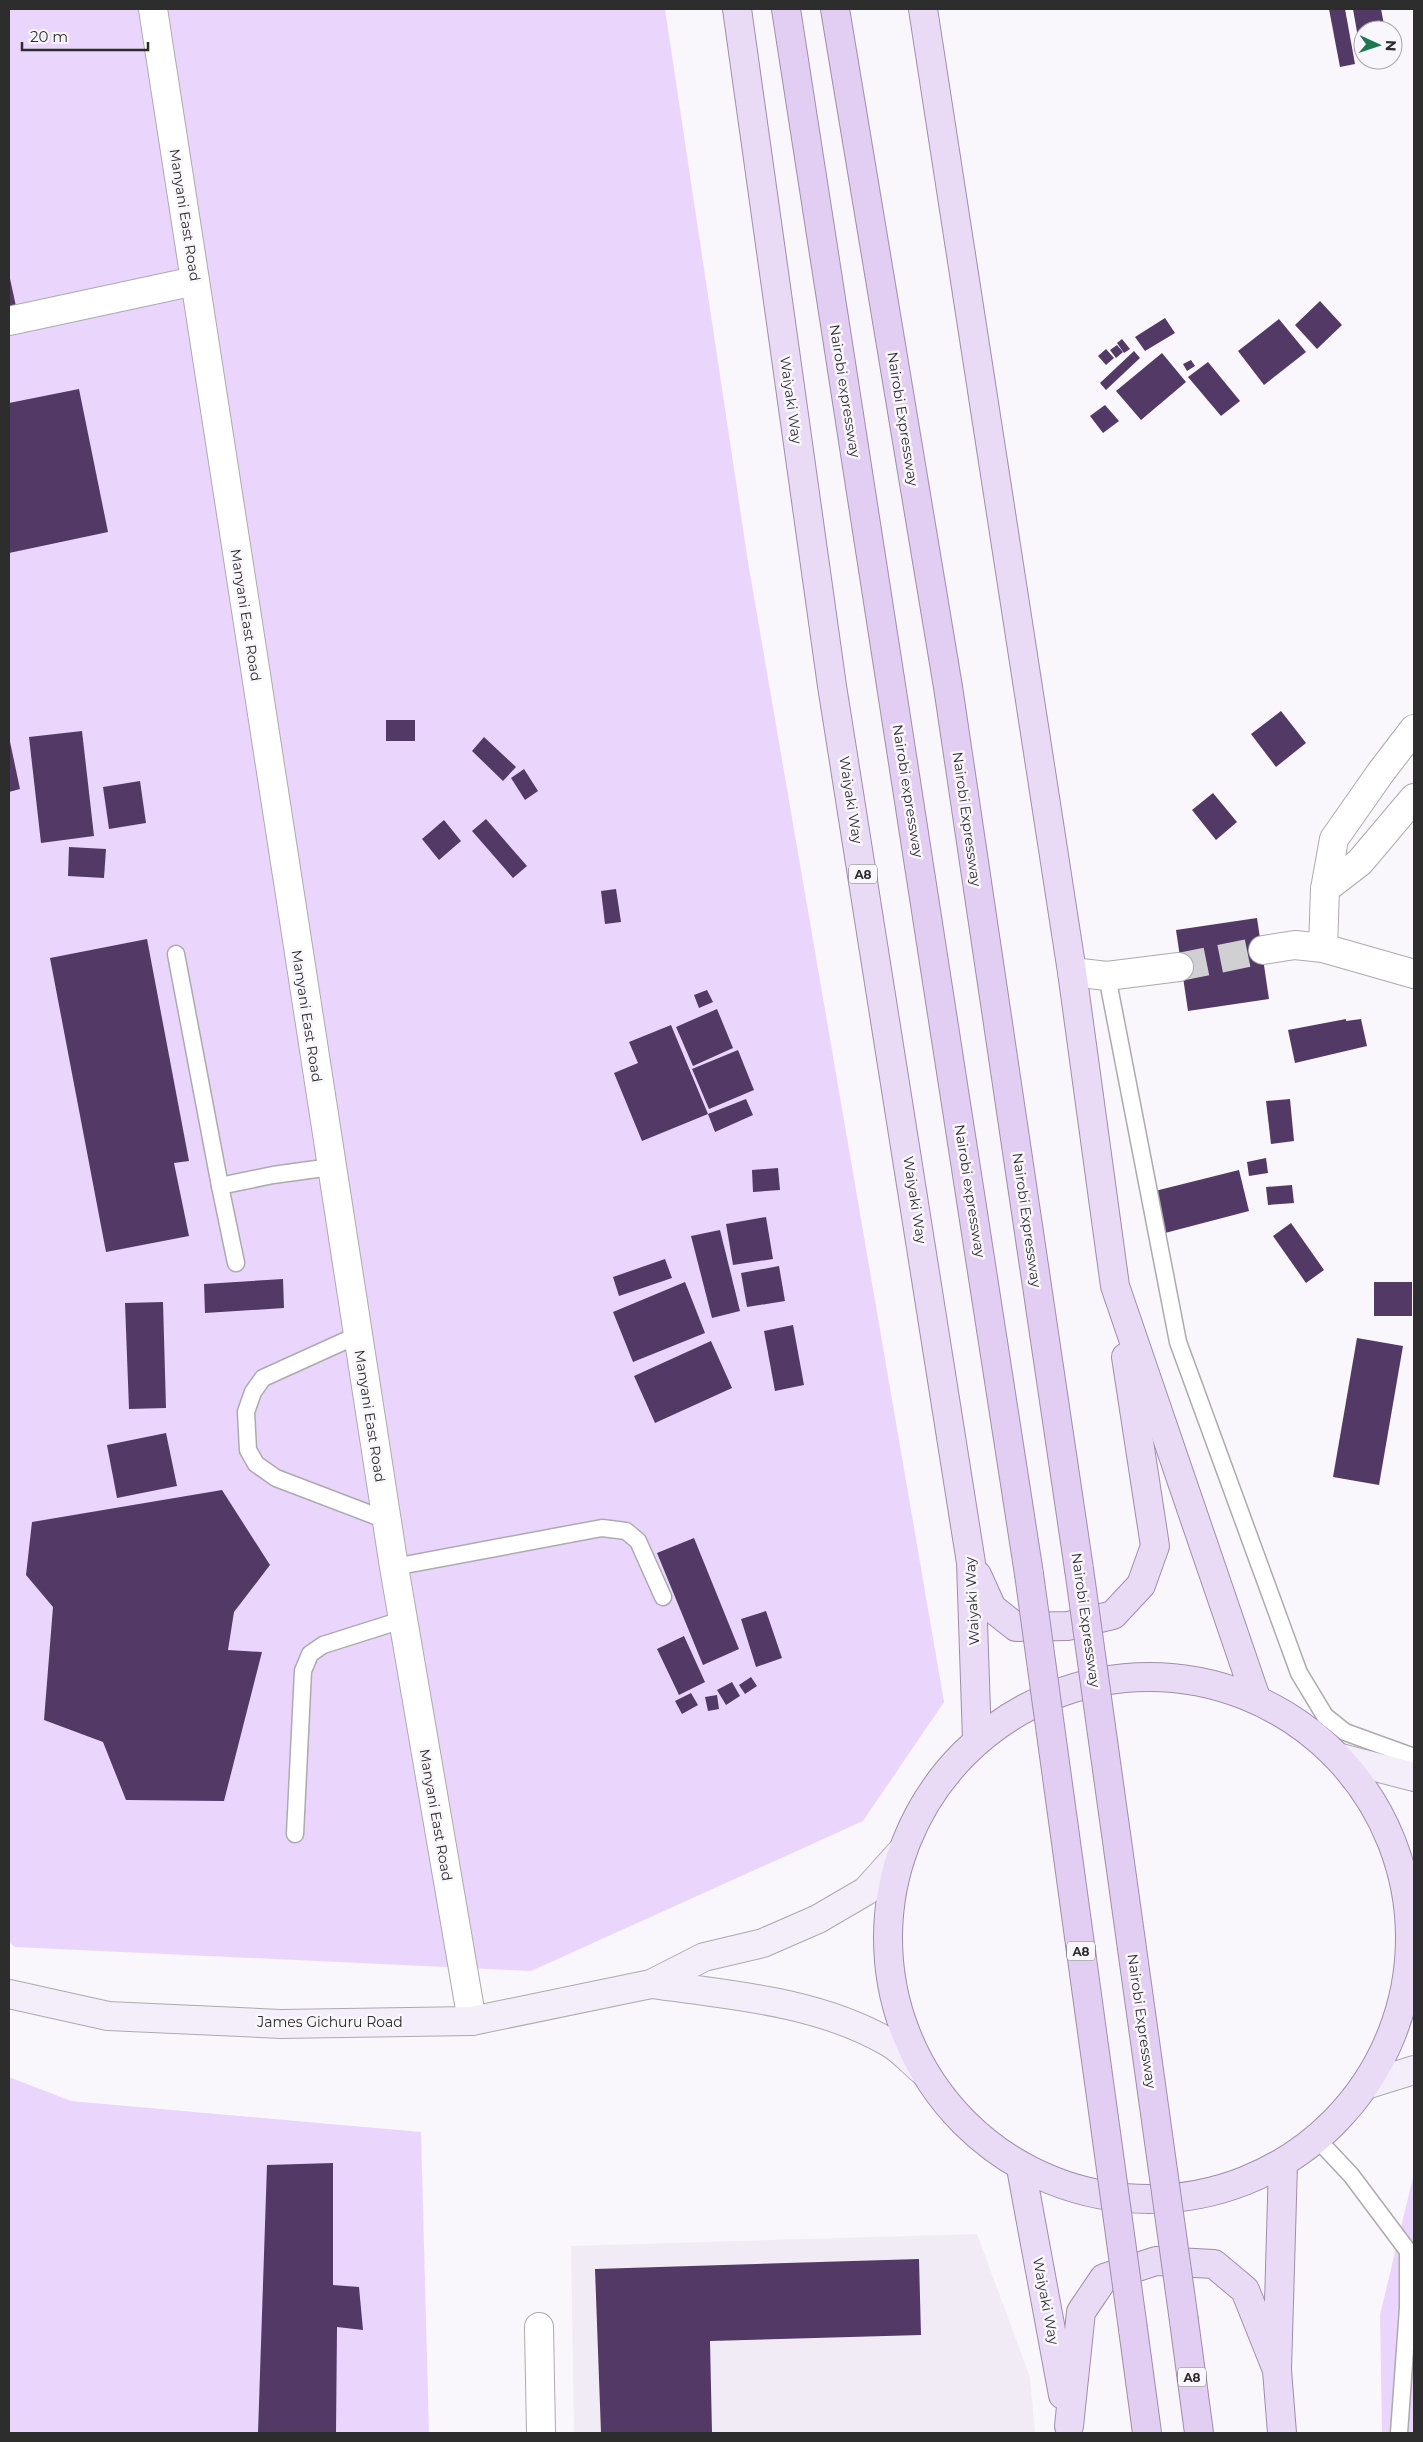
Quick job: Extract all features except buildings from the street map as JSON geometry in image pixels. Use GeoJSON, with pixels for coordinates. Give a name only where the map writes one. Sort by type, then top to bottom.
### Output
{"type":"FeatureCollection","features":[{"type":"Feature","properties":{"kind":"highway","name":"Nairobi expressway"},"geometry":{"type":"LineString","coordinates":[[786,9],[1029,1574],[1147,2433]]}},
{"type":"Feature","properties":{"kind":"highway","name":"Nairobi Expressway"},"geometry":{"type":"LineString","coordinates":[[835,9],[952,717],[1079,1569],[1199,2433]]}},
{"type":"Feature","properties":{"kind":"main road","name":"Waiyaki Way"},"geometry":{"type":"LineString","coordinates":[[737,9],[832,686],[971,1564],[977,1740]]}},
{"type":"Feature","properties":{"kind":"main road"},"geometry":{"type":"LineString","coordinates":[[922,9],[1072,972],[1115,1286],[1155,1546],[1141,1585],[1113,1615],[1068,1626],[1016,1627],[992,1608],[971,1564]]}},
{"type":"Feature","properties":{"kind":"main road"},"geometry":{"type":"LineString","coordinates":[[1115,1286],[1256,1698]]}},
{"type":"Feature","properties":{"kind":"main road"},"geometry":{"type":"LineString","coordinates":[[1185,1677],[1256,1698],[1301,1724],[1341,1758],[1381,1816],[1405,1882],[1411,1952],[1398,2022],[1366,2085],[1319,2141],[1283,2165],[1198,2197],[1107,2199],[1021,2168],[966,2126],[924,2071],[900,2019],[888,1963],[890,1906],[903,1850],[933,1790],[977,1740],[1039,1699],[1110,1678],[1185,1677]]}},
{"type":"Feature","properties":{"kind":"main road"},"geometry":{"type":"LineString","coordinates":[[1341,1758],[1414,1777]]}},
{"type":"Feature","properties":{"kind":"main road"},"geometry":{"type":"LineString","coordinates":[[651,1984],[704,1956],[763,1943],[818,1919],[866,1891],[903,1850]]}},
{"type":"Feature","properties":{"kind":"main road"},"geometry":{"type":"LineString","coordinates":[[651,1984],[746,1997],[815,2012],[857,2027],[889,2042],[924,2071]]}},
{"type":"Feature","properties":{"kind":"main road","name":"James Gichuru Road"},"geometry":{"type":"LineString","coordinates":[[9,1994],[108,2016],[281,2024],[472,2021],[651,1984]]}},
{"type":"Feature","properties":{"kind":"main road"},"geometry":{"type":"LineString","coordinates":[[1366,2085],[1414,2070]]}},
{"type":"Feature","properties":{"kind":"main road"},"geometry":{"type":"LineString","coordinates":[[1282,2433],[1277,2370],[1283,2165]]}},
{"type":"Feature","properties":{"kind":"main road","name":"Waiyaki Way"},"geometry":{"type":"LineString","coordinates":[[1021,2168],[1070,2430]]}},
{"type":"Feature","properties":{"kind":"main road"},"geometry":{"type":"LineString","coordinates":[[1070,2430],[1081,2312],[1104,2278],[1156,2261],[1214,2264],[1245,2290],[1277,2370]]}},
{"type":"Feature","properties":{"kind":"street","name":"Manyani East Road"},"geometry":{"type":"LineString","coordinates":[[153,9],[386,1520],[472,2021]]}},
{"type":"Feature","properties":{"kind":"street"},"geometry":{"type":"LineString","coordinates":[[9,321],[195,281]]}},
{"type":"Feature","properties":{"kind":"street"},"geometry":{"type":"LineString","coordinates":[[1323,948],[1324,889],[1334,839],[1380,772],[1414,728]]}},
{"type":"Feature","properties":{"kind":"street"},"geometry":{"type":"LineString","coordinates":[[1324,889],[1360,862],[1414,798]]}},
{"type":"Feature","properties":{"kind":"street"},"geometry":{"type":"LineString","coordinates":[[1263,950],[1295,945],[1323,948],[1414,974]]}},
{"type":"Feature","properties":{"kind":"street"},"geometry":{"type":"LineString","coordinates":[[1072,972],[1106,976],[1179,967]]}},
{"type":"Feature","properties":{"kind":"street"},"geometry":{"type":"LineString","coordinates":[[539,2327],[541,2433]]}},
{"type":"Feature","properties":{"kind":"lane"},"geometry":{"type":"LineString","coordinates":[[176,954],[236,1264]]}},
{"type":"Feature","properties":{"kind":"lane"},"geometry":{"type":"LineString","coordinates":[[1106,976],[1178,1342],[1299,1672],[1325,1716],[1345,1732],[1414,1757]]}},
{"type":"Feature","properties":{"kind":"lane"},"geometry":{"type":"LineString","coordinates":[[220,1186],[273,1175],[331,1167]]}},
{"type":"Feature","properties":{"kind":"lane"},"geometry":{"type":"LineString","coordinates":[[358,1335],[263,1378],[253,1392],[246,1412],[248,1450],[256,1464],[276,1478],[386,1520]]}},
{"type":"Feature","properties":{"kind":"lane"},"geometry":{"type":"LineString","coordinates":[[394,1567],[602,1528],[626,1530],[638,1541],[663,1597]]}},
{"type":"Feature","properties":{"kind":"lane"},"geometry":{"type":"LineString","coordinates":[[295,1834],[304,1670],[310,1654],[323,1645],[402,1620]]}},
{"type":"Feature","properties":{"kind":"lane"},"geometry":{"type":"LineString","coordinates":[[1319,2141],[1351,2175],[1408,2251],[1408,2308],[1400,2433]]}},
{"type":"Feature","properties":{"kind":"shaded area"},"geometry":{"type":"Polygon","coordinates":[[[9,9],[665,9],[748,562],[944,1702],[863,1821],[531,1971],[15,1947],[9,1942],[9,9]]]}},
{"type":"Feature","properties":{"kind":"shaded area"},"geometry":{"type":"Polygon","coordinates":[[[9,2077],[71,2101],[421,2132],[429,2433],[9,2433],[9,2077]]]}},
{"type":"Feature","properties":{"kind":"shaded area"},"geometry":{"type":"Polygon","coordinates":[[[1414,2173],[1414,2433],[1382,2433],[1380,2315],[1414,2173]]]}},
{"type":"Feature","properties":{"kind":"shaded area"},"geometry":{"type":"Polygon","coordinates":[[[977,2234],[1030,2377],[1035,2433],[574,2433],[571,2246],[977,2234]]]}},
{"type":"Feature","properties":{"kind":"tunnel"},"geometry":{"type":"LineString","coordinates":[[1179,967],[1263,950]]}}]}
